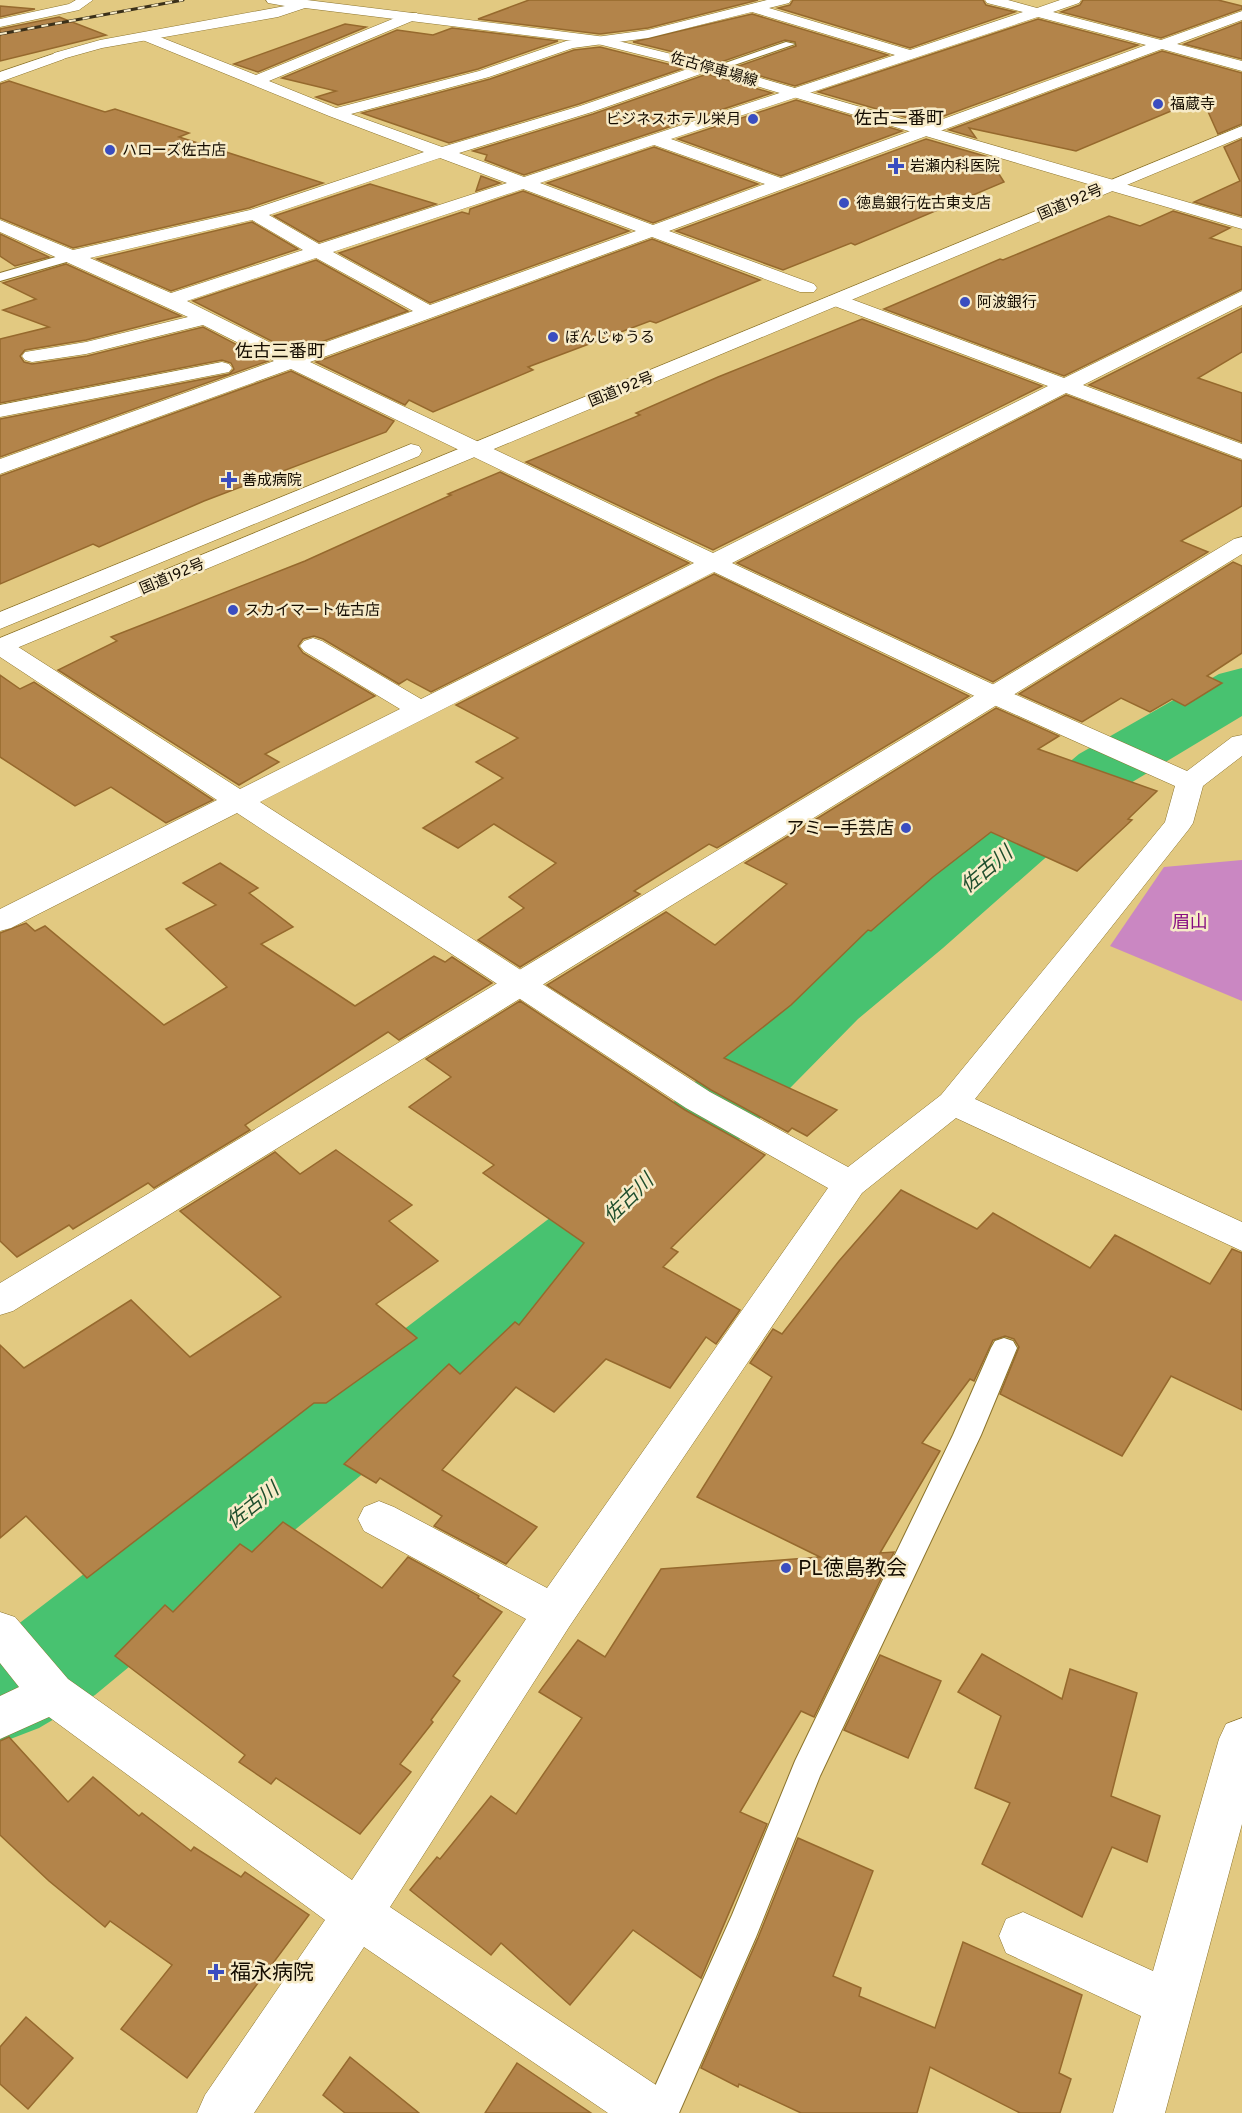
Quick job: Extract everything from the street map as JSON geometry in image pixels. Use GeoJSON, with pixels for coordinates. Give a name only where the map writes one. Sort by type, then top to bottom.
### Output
{"type":"FeatureCollection","features":[{"type":"Feature","properties":{"kind":"main road"},"geometry":{"type":"LineString","coordinates":[[0,23],[74,6],[86,0]]}},
{"type":"Feature","properties":{"kind":"main road","name":"佐古停車場線"},"geometry":{"type":"LineString","coordinates":[[273,0],[310,1],[598,40],[795,92],[1242,224]]}},
{"type":"Feature","properties":{"kind":"main road"},"geometry":{"type":"LineString","coordinates":[[335,113],[484,74],[572,44],[648,34],[784,0]]}},
{"type":"Feature","properties":{"kind":"main road"},"geometry":{"type":"LineString","coordinates":[[992,0],[1242,66]]}},
{"type":"Feature","properties":{"kind":"main road"},"geometry":{"type":"LineString","coordinates":[[170,300],[1074,0]]}},
{"type":"Feature","properties":{"kind":"main road"},"geometry":{"type":"LineString","coordinates":[[0,77],[100,44],[278,13],[310,1]]}},
{"type":"Feature","properties":{"kind":"main road"},"geometry":{"type":"LineString","coordinates":[[753,8],[909,54]]}},
{"type":"Feature","properties":{"kind":"main road"},"geometry":{"type":"LineString","coordinates":[[0,467],[286,358],[428,311],[651,232],[1242,15]]}},
{"type":"Feature","properties":{"kind":"main road"},"geometry":{"type":"LineString","coordinates":[[256,81],[412,16]]}},
{"type":"Feature","properties":{"kind":"main road"},"geometry":{"type":"LineString","coordinates":[[145,36],[440,153],[807,288]]}},
{"type":"Feature","properties":{"kind":"main road"},"geometry":{"type":"LineString","coordinates":[[74,256],[255,214],[415,159],[586,109],[710,68]]}},
{"type":"Feature","properties":{"kind":"main road","name":"国道192号"},"geometry":{"type":"LineString","coordinates":[[1000,210],[1242,112]]}},
{"type":"Feature","properties":{"kind":"main road","name":"国道192号"},"geometry":{"type":"LineString","coordinates":[[0,640],[472,438],[836,300],[1242,131]]}},
{"type":"Feature","properties":{"kind":"main road"},"geometry":{"type":"LineString","coordinates":[[654,139],[781,184]]}},
{"type":"Feature","properties":{"kind":"main road"},"geometry":{"type":"LineString","coordinates":[[255,214],[428,311]]}},
{"type":"Feature","properties":{"kind":"main road"},"geometry":{"type":"LineString","coordinates":[[0,225],[170,300],[449,436],[472,438],[714,563],[994,695],[1190,782]]}},
{"type":"Feature","properties":{"kind":"main road"},"geometry":{"type":"LineString","coordinates":[[785,297],[829,279]]}},
{"type":"Feature","properties":{"kind":"main road"},"geometry":{"type":"LineString","coordinates":[[0,921],[422,711],[1242,297]]}},
{"type":"Feature","properties":{"kind":"main road"},"geometry":{"type":"LineString","coordinates":[[836,300],[1242,452]]}},
{"type":"Feature","properties":{"kind":"main road"},"geometry":{"type":"LineString","coordinates":[[32,356],[206,318]]}},
{"type":"Feature","properties":{"kind":"main road"},"geometry":{"type":"LineString","coordinates":[[0,411],[286,358]]}},
{"type":"Feature","properties":{"kind":"main road","name":"国道192号"},"geometry":{"type":"LineString","coordinates":[[0,640],[449,436]]}},
{"type":"Feature","properties":{"kind":"main road"},"geometry":{"type":"LineString","coordinates":[[0,1301],[1242,544]]}},
{"type":"Feature","properties":{"kind":"main road"},"geometry":{"type":"LineString","coordinates":[[0,640],[518,985],[712,1108],[850,1184]]}},
{"type":"Feature","properties":{"kind":"main road"},"geometry":{"type":"LineString","coordinates":[[313,646],[422,711]]}},
{"type":"Feature","properties":{"kind":"main road"},"geometry":{"type":"LineString","coordinates":[[223,2113],[358,1914],[554,1613],[850,1184],[953,1103],[1179,823],[1190,782],[1242,743]]}},
{"type":"Feature","properties":{"kind":"main road"},"geometry":{"type":"LineString","coordinates":[[953,1103],[1242,1237]]}},
{"type":"Feature","properties":{"kind":"main road"},"geometry":{"type":"LineString","coordinates":[[379,1519],[554,1613]]}},
{"type":"Feature","properties":{"kind":"main road"},"geometry":{"type":"LineString","coordinates":[[0,1718],[29,1666],[358,1914],[652,2113]]}},
{"type":"Feature","properties":{"kind":"main road"},"geometry":{"type":"LineString","coordinates":[[1139,2113],[1242,1739]]}},
{"type":"Feature","properties":{"kind":"main road"},"geometry":{"type":"LineString","coordinates":[[1023,1936],[1170,2004]]}},
{"type":"Feature","properties":{"kind":"lane"},"geometry":{"type":"LineString","coordinates":[[710,68],[790,44]]}},
{"type":"Feature","properties":{"kind":"lane"},"geometry":{"type":"LineString","coordinates":[[0,278],[74,256]]}},
{"type":"Feature","properties":{"kind":"lane"},"geometry":{"type":"LineString","coordinates":[[661,2113],[744,1924],[806,1771],[967,1435],[1004,1348]]}},
{"type":"Feature","properties":{"kind":"green space","name":"眉山"},"geometry":{"type":"Polygon","coordinates":[[[1242,860],[1242,1001],[1110,946],[1164,867],[1242,860]]]}},
{"type":"Feature","properties":{"kind":"building"},"geometry":{"type":"Polygon","coordinates":[[[529,0],[758,0],[648,28],[600,34],[478,19],[529,0]]]}},
{"type":"Feature","properties":{"kind":"building"},"geometry":{"type":"Polygon","coordinates":[[[793,0],[983,0],[986,5],[1015,12],[910,48],[778,8],[790,5],[793,0]]]}},
{"type":"Feature","properties":{"kind":"building"},"geometry":{"type":"Polygon","coordinates":[[[1083,0],[1218,0],[1242,6],[1242,9],[1161,38],[1061,12],[1080,5],[1083,0]]]}},
{"type":"Feature","properties":{"kind":"building"},"geometry":{"type":"Polygon","coordinates":[[[0,6],[35,9],[0,17],[0,6]]]}},
{"type":"Feature","properties":{"kind":"building"},"geometry":{"type":"Polygon","coordinates":[[[752,14],[888,55],[795,86],[733,68],[796,46],[795,42],[785,40],[718,63],[633,42],[752,14]]]}},
{"type":"Feature","properties":{"kind":"building"},"geometry":{"type":"Polygon","coordinates":[[[59,17],[106,35],[0,61],[0,29],[59,17]]]}},
{"type":"Feature","properties":{"kind":"building"},"geometry":{"type":"Polygon","coordinates":[[[1038,19],[1138,45],[925,123],[818,92],[1038,19]]]}},
{"type":"Feature","properties":{"kind":"building"},"geometry":{"type":"Polygon","coordinates":[[[1242,22],[1242,59],[1184,44],[1242,22]]]}},
{"type":"Feature","properties":{"kind":"building"},"geometry":{"type":"Polygon","coordinates":[[[345,24],[366,27],[258,72],[234,64],[345,24]]]}},
{"type":"Feature","properties":{"kind":"building"},"geometry":{"type":"Polygon","coordinates":[[[452,28],[558,41],[478,69],[338,105],[316,97],[336,91],[282,78],[397,30],[433,35],[452,28]]]}},
{"type":"Feature","properties":{"kind":"building"},"geometry":{"type":"Polygon","coordinates":[[[600,47],[684,68],[579,104],[449,143],[362,113],[490,79],[574,50],[600,47]]]}},
{"type":"Feature","properties":{"kind":"building"},"geometry":{"type":"Polygon","coordinates":[[[1162,51],[1242,73],[1242,124],[1218,134],[1202,98],[1076,151],[969,128],[976,138],[949,130],[1162,51]]]}},
{"type":"Feature","properties":{"kind":"building"},"geometry":{"type":"Polygon","coordinates":[[[707,74],[772,93],[524,175],[485,160],[487,155],[473,151],[593,114],[707,74]]]}},
{"type":"Feature","properties":{"kind":"building","name":"ハローズ佐古店"},"geometry":{"type":"Polygon","coordinates":[[[9,81],[105,112],[115,109],[189,133],[179,137],[323,183],[249,208],[73,248],[0,218],[0,84],[9,81]]]}},
{"type":"Feature","properties":{"kind":"building"},"geometry":{"type":"Polygon","coordinates":[[[796,100],[902,131],[781,176],[678,139],[796,100]]]}},
{"type":"Feature","properties":{"kind":"building"},"geometry":{"type":"Polygon","coordinates":[[[926,139],[988,157],[1004,182],[855,245],[851,243],[783,270],[676,231],[926,139]]]}},
{"type":"Feature","properties":{"kind":"building"},"geometry":{"type":"Polygon","coordinates":[[[1242,139],[1242,216],[1194,202],[1240,181],[1224,147],[1242,139]]]}},
{"type":"Feature","properties":{"kind":"building"},"geometry":{"type":"Polygon","coordinates":[[[654,147],[758,184],[653,223],[547,183],[654,147]]]}},
{"type":"Feature","properties":{"kind":"building"},"geometry":{"type":"Polygon","coordinates":[[[481,176],[500,183],[476,191],[481,176]]]}},
{"type":"Feature","properties":{"kind":"building"},"geometry":{"type":"Polygon","coordinates":[[[370,184],[436,204],[319,242],[274,216],[370,184]]]}},
{"type":"Feature","properties":{"kind":"building"},"geometry":{"type":"Polygon","coordinates":[[[523,191],[629,231],[430,303],[339,253],[462,212],[469,214],[470,209],[523,191]]]}},
{"type":"Feature","properties":{"kind":"building"},"geometry":{"type":"Polygon","coordinates":[[[1173,211],[1230,228],[1210,238],[1242,247],[1242,289],[1064,376],[884,309],[1000,259],[1003,260],[1109,216],[1140,226],[1173,211]]]}},
{"type":"Feature","properties":{"kind":"building"},"geometry":{"type":"Polygon","coordinates":[[[252,222],[298,249],[171,291],[97,259],[252,222]]]}},
{"type":"Feature","properties":{"kind":"building"},"geometry":{"type":"Polygon","coordinates":[[[0,234],[49,257],[15,266],[0,256],[0,234]]]}},
{"type":"Feature","properties":{"kind":"building"},"geometry":{"type":"Polygon","coordinates":[[[652,239],[760,280],[656,323],[650,321],[528,367],[533,370],[433,412],[409,400],[405,405],[316,362],[652,239]]]}},
{"type":"Feature","properties":{"kind":"building"},"geometry":{"type":"Polygon","coordinates":[[[316,260],[408,311],[293,352],[193,301],[316,260]]]}},
{"type":"Feature","properties":{"kind":"building"},"geometry":{"type":"Polygon","coordinates":[[[66,264],[181,316],[86,340],[25,350],[20,356],[24,362],[32,364],[87,356],[203,327],[268,361],[0,457],[0,419],[229,374],[234,369],[231,363],[222,360],[0,403],[0,339],[49,327],[3,310],[36,299],[3,283],[66,264]]]}},
{"type":"Feature","properties":{"kind":"building"},"geometry":{"type":"Polygon","coordinates":[[[1242,308],[1242,352],[1198,378],[1242,393],[1242,442],[1089,385],[1242,308]]]}},
{"type":"Feature","properties":{"kind":"building"},"geometry":{"type":"Polygon","coordinates":[[[862,319],[1042,386],[713,550],[526,462],[640,415],[636,413],[718,377],[862,319]]]}},
{"type":"Feature","properties":{"kind":"building"},"geometry":{"type":"Polygon","coordinates":[[[291,371],[394,421],[386,432],[204,501],[99,547],[93,544],[0,584],[0,476],[291,371]]]}},
{"type":"Feature","properties":{"kind":"building"},"geometry":{"type":"Polygon","coordinates":[[[1066,395],[1242,461],[1242,506],[1181,541],[1208,552],[993,682],[737,563],[1066,395]]]}},
{"type":"Feature","properties":{"kind":"building"},"geometry":{"type":"Polygon","coordinates":[[[500,472],[689,563],[431,692],[407,679],[399,684],[323,639],[314,636],[303,639],[298,646],[303,653],[375,696],[265,754],[279,762],[239,785],[58,670],[117,641],[111,637],[305,561],[500,472]]]}},
{"type":"Feature","properties":{"kind":"building"},"geometry":{"type":"Polygon","coordinates":[[[1233,562],[1242,566],[1242,653],[1207,676],[1222,683],[1185,706],[1172,699],[1150,712],[1121,698],[1082,722],[1019,694],[1233,562]]]}},
{"type":"Feature","properties":{"kind":"building"},"geometry":{"type":"Polygon","coordinates":[[[714,574],[969,696],[717,848],[709,844],[634,891],[640,894],[520,967],[478,940],[524,908],[509,897],[556,863],[494,824],[458,848],[423,828],[503,778],[476,762],[518,738],[456,705],[714,574]]]}},
{"type":"Feature","properties":{"kind":"building"},"geometry":{"type":"Polygon","coordinates":[[[0,675],[20,689],[34,682],[213,800],[166,823],[111,787],[75,806],[0,757],[0,675]]]}},
{"type":"Feature","properties":{"kind":"building"},"geometry":{"type":"Polygon","coordinates":[[[996,708],[1059,736],[1038,749],[1157,791],[1128,819],[1132,820],[1077,871],[991,832],[933,877],[871,931],[868,930],[791,1005],[724,1058],[837,1110],[807,1136],[792,1128],[788,1132],[711,1090],[547,985],[666,912],[715,945],[787,884],[745,863],[996,708]]]}},
{"type":"Feature","properties":{"kind":"building"},"geometry":{"type":"Polygon","coordinates":[[[220,863],[258,888],[249,893],[293,927],[261,944],[355,1006],[434,956],[445,962],[452,957],[492,983],[399,1040],[388,1032],[245,1125],[250,1130],[154,1188],[148,1183],[73,1229],[69,1225],[17,1257],[0,1241],[0,933],[26,923],[35,931],[45,926],[164,1025],[227,987],[166,929],[216,905],[183,883],[220,863]]]}},
{"type":"Feature","properties":{"kind":"building"},"geometry":{"type":"Polygon","coordinates":[[[520,1001],[685,1110],[765,1155],[671,1248],[678,1252],[663,1267],[740,1310],[716,1344],[706,1337],[670,1388],[606,1359],[554,1412],[516,1387],[442,1470],[537,1527],[506,1564],[434,1526],[442,1516],[380,1478],[376,1483],[344,1464],[449,1364],[460,1374],[515,1322],[519,1325],[584,1243],[483,1173],[494,1165],[409,1107],[451,1077],[426,1059],[520,1001]]]}},
{"type":"Feature","properties":{"kind":"building"},"geometry":{"type":"Polygon","coordinates":[[[336,1150],[412,1205],[389,1221],[438,1261],[376,1304],[417,1338],[326,1403],[314,1403],[87,1578],[26,1516],[0,1538],[0,1345],[24,1368],[131,1300],[190,1357],[281,1297],[180,1211],[275,1152],[300,1174],[336,1150]]]}},
{"type":"Feature","properties":{"kind":"building"},"geometry":{"type":"Polygon","coordinates":[[[901,1190],[977,1229],[993,1213],[1090,1268],[1115,1235],[1210,1284],[1232,1249],[1242,1253],[1242,1410],[1171,1376],[1122,1456],[1000,1394],[1019,1347],[1014,1339],[1005,1336],[993,1340],[974,1381],[970,1379],[922,1443],[940,1451],[880,1553],[894,1552],[814,1717],[801,1711],[740,1812],[767,1824],[701,1978],[633,1930],[570,2005],[501,1943],[491,1955],[410,1890],[437,1857],[440,1859],[491,1796],[516,1814],[582,1718],[539,1692],[578,1640],[605,1657],[661,1569],[820,1557],[697,1497],[772,1377],[750,1363],[773,1329],[782,1334],[839,1261],[901,1190]]]}},
{"type":"Feature","properties":{"kind":"building"},"geometry":{"type":"Polygon","coordinates":[[[283,1522],[382,1588],[408,1557],[479,1596],[478,1598],[502,1612],[453,1676],[460,1681],[431,1720],[433,1722],[400,1764],[411,1772],[360,1834],[276,1778],[271,1784],[239,1762],[245,1755],[115,1656],[165,1605],[173,1612],[240,1544],[252,1552],[283,1522]]]}},
{"type":"Feature","properties":{"kind":"building"},"geometry":{"type":"Polygon","coordinates":[[[982,1654],[1062,1699],[1070,1669],[1137,1693],[1111,1796],[1160,1816],[1147,1862],[1112,1847],[1082,1917],[982,1864],[1010,1803],[975,1788],[1001,1716],[958,1692],[982,1654]]]}},
{"type":"Feature","properties":{"kind":"building"},"geometry":{"type":"Polygon","coordinates":[[[880,1655],[941,1681],[908,1758],[844,1730],[880,1655]]]}},
{"type":"Feature","properties":{"kind":"building"},"geometry":{"type":"Polygon","coordinates":[[[9,1737],[68,1802],[93,1777],[139,1816],[142,1813],[191,1851],[194,1847],[241,1877],[245,1872],[309,1915],[187,2078],[121,2029],[172,1965],[110,1921],[105,1927],[49,1881],[0,1835],[0,1741],[9,1737]]]}},
{"type":"Feature","properties":{"kind":"building"},"geometry":{"type":"Polygon","coordinates":[[[798,1838],[873,1871],[833,1976],[861,1988],[859,1996],[935,2028],[963,1942],[1082,1995],[1059,2073],[1071,2079],[1060,2113],[1020,2113],[930,2067],[917,2113],[801,2113],[739,2084],[738,2087],[701,2068],[758,1938],[798,1838]]]}},
{"type":"Feature","properties":{"kind":"building"},"geometry":{"type":"Polygon","coordinates":[[[26,2017],[73,2058],[28,2109],[0,2084],[0,2047],[26,2017]]]}},
{"type":"Feature","properties":{"kind":"building"},"geometry":{"type":"Polygon","coordinates":[[[350,2057],[419,2113],[345,2113],[323,2095],[350,2057]]]}},
{"type":"Feature","properties":{"kind":"building"},"geometry":{"type":"Polygon","coordinates":[[[517,2063],[591,2113],[485,2113],[517,2063]]]}},
{"type":"Feature","properties":{"kind":"waterway","name":"佐古川"},"geometry":{"type":"LineString","coordinates":[[0,1692],[56,1660],[587,1238],[830,1000],[916,931],[1104,769],[1242,688]]}},
{"type":"Feature","properties":{"kind":"railway"},"geometry":{"type":"LineString","coordinates":[[0,34],[183,0]]}},
{"type":"Feature","properties":{"kind":"place","name":"福蔵寺"},"geometry":{"type":"Point","coordinates":[1158,104]}},
{"type":"Feature","properties":{"kind":"place","name":"ビジネスホテル栄月"},"geometry":{"type":"Point","coordinates":[753,119]}},
{"type":"Feature","properties":{"kind":"place","name":"ハローズ佐古店"},"geometry":{"type":"Point","coordinates":[110,150]}},
{"type":"Feature","properties":{"kind":"place","name":"岩瀬内科医院"},"geometry":{"type":"Point","coordinates":[896,166]}},
{"type":"Feature","properties":{"kind":"place","name":"徳島銀行佐古東支店"},"geometry":{"type":"Point","coordinates":[844,203]}},
{"type":"Feature","properties":{"kind":"place","name":"阿波銀行"},"geometry":{"type":"Point","coordinates":[965,302]}},
{"type":"Feature","properties":{"kind":"place","name":"ぼんじゅうる"},"geometry":{"type":"Point","coordinates":[553,337]}},
{"type":"Feature","properties":{"kind":"place","name":"善成病院"},"geometry":{"type":"Point","coordinates":[229,480]}},
{"type":"Feature","properties":{"kind":"place","name":"スカイマート佐古店"},"geometry":{"type":"Point","coordinates":[233,610]}},
{"type":"Feature","properties":{"kind":"place","name":"アミー手芸店"},"geometry":{"type":"Point","coordinates":[906,828]}},
{"type":"Feature","properties":{"kind":"place","name":"PL徳島教会"},"geometry":{"type":"Point","coordinates":[786,1568]}},
{"type":"Feature","properties":{"kind":"place","name":"福永病院"},"geometry":{"type":"Point","coordinates":[216,1972]}},
{"type":"Feature","properties":{"kind":"district","name":"佐古二番町"},"geometry":{"type":"Point","coordinates":[899,118]}},
{"type":"Feature","properties":{"kind":"district","name":"佐古三番町"},"geometry":{"type":"Point","coordinates":[280,351]}}]}
